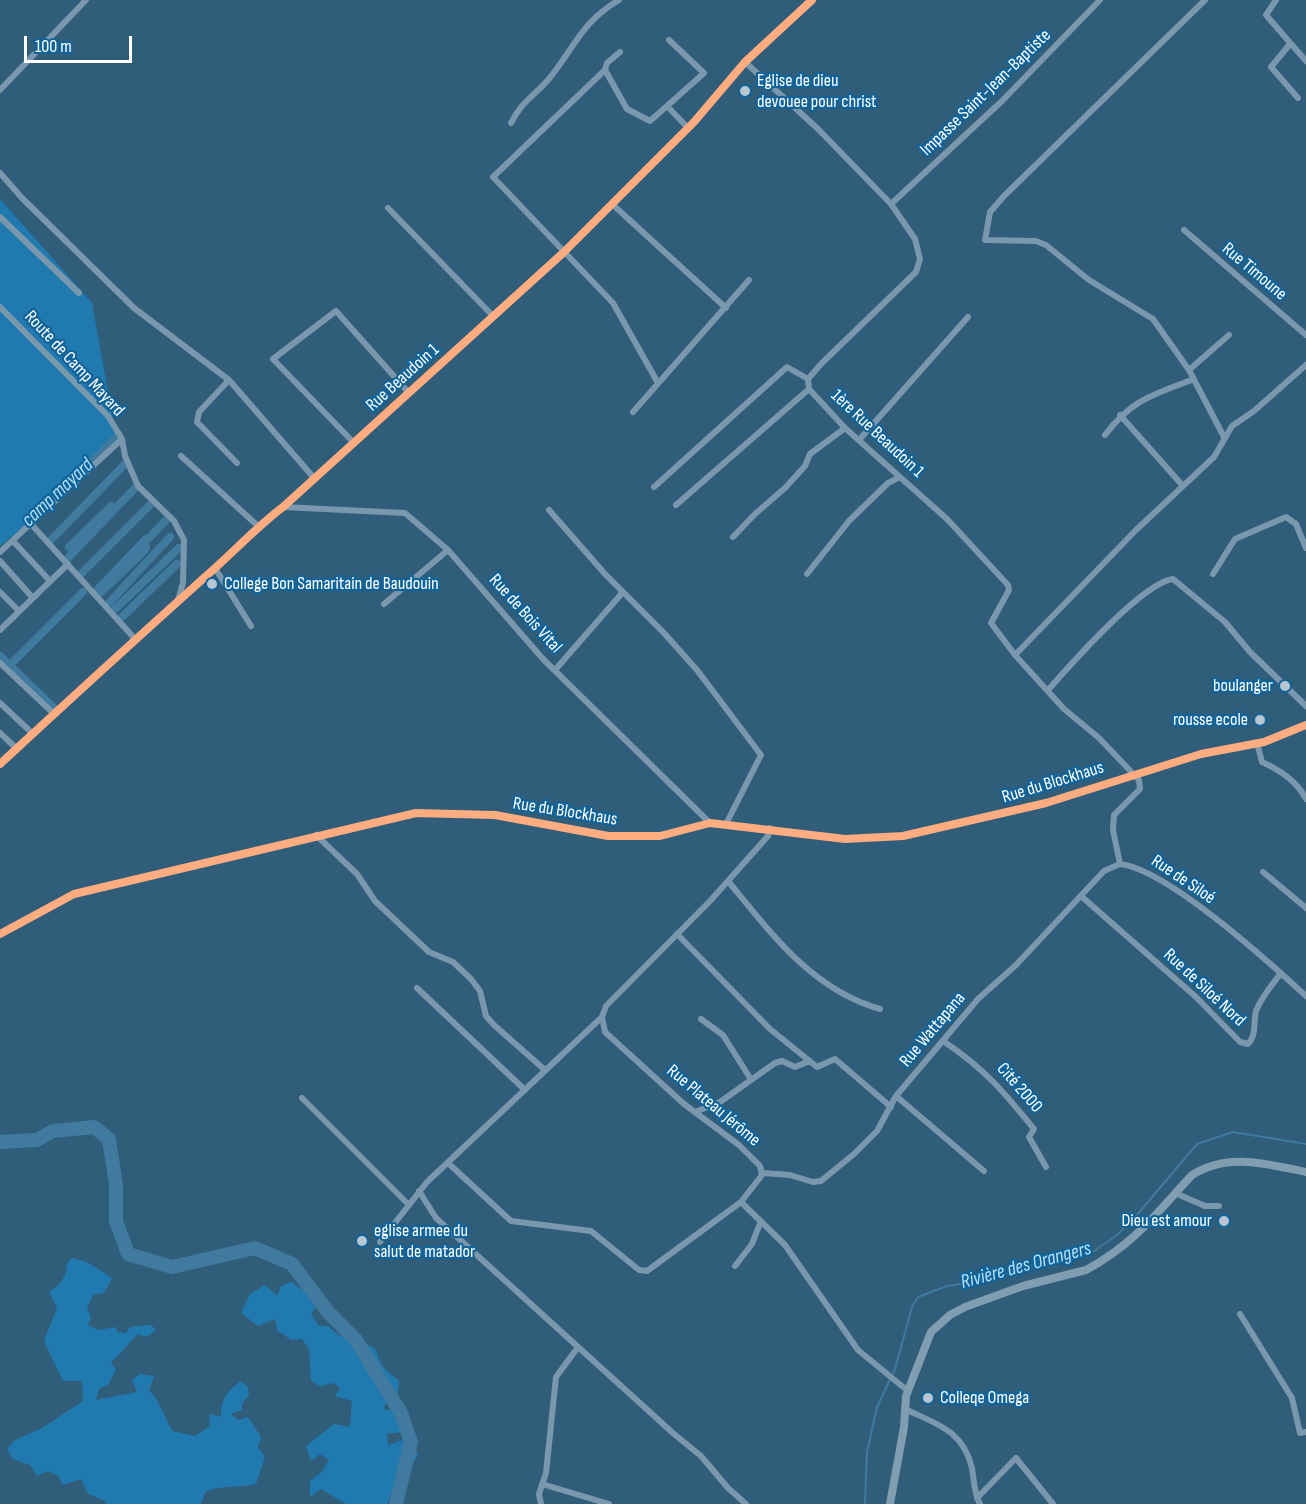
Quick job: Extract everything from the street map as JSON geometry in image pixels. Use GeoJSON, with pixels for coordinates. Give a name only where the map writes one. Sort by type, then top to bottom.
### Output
{"type":"FeatureCollection","features":[{"type":"Feature","properties":{"kind":"street"},"geometry":{"type":"LineString","coordinates":[[0,90],[86,0]]}},
{"type":"Feature","properties":{"kind":"street"},"geometry":{"type":"LineString","coordinates":[[511,123],[520,106],[548,80],[580,32],[605,8],[619,0]]}},
{"type":"Feature","properties":{"kind":"street","name":"Rue Beaudoin 1"},"geometry":{"type":"LineString","coordinates":[[0,764],[258,526],[283,507],[563,254],[688,128],[745,62],[812,0]]}},
{"type":"Feature","properties":{"kind":"street","name":"Impasse Saint-Jean-Baptiste"},"geometry":{"type":"LineString","coordinates":[[891,204],[1002,101],[1100,0]]}},
{"type":"Feature","properties":{"kind":"street"},"geometry":{"type":"LineString","coordinates":[[1205,0],[1004,196],[990,212],[985,240],[1036,241],[1046,245],[1089,280],[1153,319],[1190,370],[1224,437]]}},
{"type":"Feature","properties":{"kind":"street"},"geometry":{"type":"LineString","coordinates":[[1276,0],[1266,15],[1306,61]]}},
{"type":"Feature","properties":{"kind":"street"},"geometry":{"type":"LineString","coordinates":[[605,70],[627,109],[650,120],[704,73],[669,40]]}},
{"type":"Feature","properties":{"kind":"street"},"geometry":{"type":"LineString","coordinates":[[1290,44],[1271,67],[1298,98]]}},
{"type":"Feature","properties":{"kind":"street"},"geometry":{"type":"LineString","coordinates":[[620,52],[607,63],[605,70],[493,177],[563,254],[613,303],[658,383]]}},
{"type":"Feature","properties":{"kind":"street"},"geometry":{"type":"LineString","coordinates":[[654,487],[787,367],[808,379],[916,272],[920,259],[915,239],[891,204],[818,129],[745,62]]}},
{"type":"Feature","properties":{"kind":"street"},"geometry":{"type":"LineString","coordinates":[[667,106],[688,128]]}},
{"type":"Feature","properties":{"kind":"street"},"geometry":{"type":"LineString","coordinates":[[0,173],[22,198],[134,308],[229,380],[314,478]]}},
{"type":"Feature","properties":{"kind":"street"},"geometry":{"type":"LineString","coordinates":[[612,204],[726,308]]}},
{"type":"Feature","properties":{"kind":"street"},"geometry":{"type":"LineString","coordinates":[[388,207],[493,316]]}},
{"type":"Feature","properties":{"kind":"street"},"geometry":{"type":"LineString","coordinates":[[0,217],[79,293]]}},
{"type":"Feature","properties":{"kind":"street","name":"Rue Timoune"},"geometry":{"type":"LineString","coordinates":[[1184,230],[1306,335]]}},
{"type":"Feature","properties":{"kind":"street"},"geometry":{"type":"LineString","coordinates":[[633,412],[749,280]]}},
{"type":"Feature","properties":{"kind":"street","name":"Route de Camp Mayard"},"geometry":{"type":"LineString","coordinates":[[0,308],[108,416],[122,439],[125,456],[138,486],[174,521],[184,540],[183,583],[178,602]]}},
{"type":"Feature","properties":{"kind":"street"},"geometry":{"type":"LineString","coordinates":[[354,443],[273,359],[336,311],[409,393]]}},
{"type":"Feature","properties":{"kind":"street"},"geometry":{"type":"LineString","coordinates":[[859,441],[968,317]]}},
{"type":"Feature","properties":{"kind":"street"},"geometry":{"type":"LineString","coordinates":[[1190,370],[1229,335]]}},
{"type":"Feature","properties":{"kind":"street"},"geometry":{"type":"LineString","coordinates":[[1015,655],[1135,531],[1214,457],[1232,426],[1254,411],[1306,365]]}},
{"type":"Feature","properties":{"kind":"street","name":"1ère Rue Beaudoin 1"},"geometry":{"type":"LineString","coordinates":[[808,379],[809,389],[845,428],[947,519],[1008,585],[1009,591],[991,623],[1015,655],[1133,775]]}},
{"type":"Feature","properties":{"kind":"street"},"geometry":{"type":"LineString","coordinates":[[1105,435],[1119,415],[1138,400],[1194,379]]}},
{"type":"Feature","properties":{"kind":"street"},"geometry":{"type":"LineString","coordinates":[[229,380],[199,412],[197,422],[237,463]]}},
{"type":"Feature","properties":{"kind":"street"},"geometry":{"type":"LineString","coordinates":[[676,505],[809,389]]}},
{"type":"Feature","properties":{"kind":"street"},"geometry":{"type":"LineString","coordinates":[[1119,415],[1183,486]]}},
{"type":"Feature","properties":{"kind":"street"},"geometry":{"type":"LineString","coordinates":[[733,537],[785,488],[805,466],[810,454],[845,428]]}},
{"type":"Feature","properties":{"kind":"street"},"geometry":{"type":"LineString","coordinates":[[0,552],[32,525],[122,439]]}},
{"type":"Feature","properties":{"kind":"street"},"geometry":{"type":"LineString","coordinates":[[181,456],[258,526]]}},
{"type":"Feature","properties":{"kind":"street"},"geometry":{"type":"LineString","coordinates":[[807,574],[849,521],[888,483],[900,477]]}},
{"type":"Feature","properties":{"kind":"street","name":"Rue de Bois Vital"},"geometry":{"type":"LineString","coordinates":[[283,507],[405,513],[448,550],[555,670],[710,823]]}},
{"type":"Feature","properties":{"kind":"street"},"geometry":{"type":"LineString","coordinates":[[549,510],[697,670],[760,755],[726,824]]}},
{"type":"Feature","properties":{"kind":"street"},"geometry":{"type":"LineString","coordinates":[[1213,574],[1235,540],[1286,517],[1296,524],[1306,548]]}},
{"type":"Feature","properties":{"kind":"street"},"geometry":{"type":"LineString","coordinates":[[32,525],[135,639]]}},
{"type":"Feature","properties":{"kind":"street"},"geometry":{"type":"LineString","coordinates":[[13,541],[50,581]]}},
{"type":"Feature","properties":{"kind":"street"},"geometry":{"type":"LineString","coordinates":[[384,604],[448,550]]}},
{"type":"Feature","properties":{"kind":"street"},"geometry":{"type":"LineString","coordinates":[[0,561],[33,598]]}},
{"type":"Feature","properties":{"kind":"street"},"geometry":{"type":"LineString","coordinates":[[0,630],[68,564]]}},
{"type":"Feature","properties":{"kind":"street"},"geometry":{"type":"LineString","coordinates":[[215,568],[251,626]]}},
{"type":"Feature","properties":{"kind":"street"},"geometry":{"type":"LineString","coordinates":[[1048,690],[1127,608],[1164,580],[1173,579],[1226,622],[1250,652],[1306,706]]}},
{"type":"Feature","properties":{"kind":"street"},"geometry":{"type":"LineString","coordinates":[[0,592],[19,611]]}},
{"type":"Feature","properties":{"kind":"street"},"geometry":{"type":"LineString","coordinates":[[555,670],[623,592]]}},
{"type":"Feature","properties":{"kind":"street"},"geometry":{"type":"LineString","coordinates":[[0,663],[53,713]]}},
{"type":"Feature","properties":{"kind":"street"},"geometry":{"type":"LineString","coordinates":[[0,703],[32,733]]}},
{"type":"Feature","properties":{"kind":"street","name":"Rue du Blockhaus"},"geometry":{"type":"LineString","coordinates":[[0,934],[74,894],[416,813],[495,816],[608,836],[660,836],[710,823],[770,828],[845,839],[903,836],[1046,803],[1201,754],[1257,743],[1306,725]]}},
{"type":"Feature","properties":{"kind":"street"},"geometry":{"type":"LineString","coordinates":[[0,733],[17,748]]}},
{"type":"Feature","properties":{"kind":"street"},"geometry":{"type":"LineString","coordinates":[[1257,743],[1262,762],[1276,768],[1299,785],[1306,799]]}},
{"type":"Feature","properties":{"kind":"street"},"geometry":{"type":"LineString","coordinates":[[1120,864],[1113,830],[1114,815],[1140,789],[1139,780],[1133,775]]}},
{"type":"Feature","properties":{"kind":"street"},"geometry":{"type":"LineString","coordinates":[[380,1242],[419,1191],[602,1017],[606,1006],[768,837],[770,828]]}},
{"type":"Feature","properties":{"kind":"street"},"geometry":{"type":"LineString","coordinates":[[316,835],[357,874],[375,901],[429,952],[453,962],[471,979],[480,991],[486,1016],[545,1070]]}},
{"type":"Feature","properties":{"kind":"street","name":"Rue Wattapana"},"geometry":{"type":"LineString","coordinates":[[763,1173],[790,1175],[813,1182],[821,1181],[877,1131],[896,1096],[978,999],[1016,965],[1104,871],[1120,864]]}},
{"type":"Feature","properties":{"kind":"street","name":"Rue de Siloé"},"geometry":{"type":"LineString","coordinates":[[1120,864],[1136,867],[1186,898],[1231,930],[1306,996]]}},
{"type":"Feature","properties":{"kind":"street"},"geometry":{"type":"LineString","coordinates":[[1263,872],[1306,908]]}},
{"type":"Feature","properties":{"kind":"street"},"geometry":{"type":"LineString","coordinates":[[728,881],[796,961],[842,994],[858,1003],[880,1009]]}},
{"type":"Feature","properties":{"kind":"street","name":"Rue de Siloé Nord"},"geometry":{"type":"LineString","coordinates":[[1081,896],[1196,997],[1240,1042],[1248,1044],[1252,1040],[1256,1012],[1265,993],[1281,973]]}},
{"type":"Feature","properties":{"kind":"street"},"geometry":{"type":"LineString","coordinates":[[677,934],[770,1029],[818,1067],[835,1059],[891,1107]]}},
{"type":"Feature","properties":{"kind":"street"},"geometry":{"type":"LineString","coordinates":[[417,988],[525,1090]]}},
{"type":"Feature","properties":{"kind":"street","name":"Rue Plateau Jérôme"},"geometry":{"type":"LineString","coordinates":[[448,1163],[511,1221],[591,1231],[639,1270],[647,1271],[741,1202],[763,1173],[760,1166],[739,1145],[695,1112],[605,1032],[602,1017]]}},
{"type":"Feature","properties":{"kind":"street"},"geometry":{"type":"LineString","coordinates":[[701,1019],[723,1035],[750,1078]]}},
{"type":"Feature","properties":{"kind":"street","name":"Cité 2000"},"geometry":{"type":"LineString","coordinates":[[943,1041],[975,1062],[1035,1129],[1029,1137],[1047,1167]]}},
{"type":"Feature","properties":{"kind":"street"},"geometry":{"type":"LineString","coordinates":[[695,1112],[720,1102],[750,1078],[778,1062],[795,1067],[810,1061]]}},
{"type":"Feature","properties":{"kind":"street"},"geometry":{"type":"LineString","coordinates":[[896,1096],[984,1171]]}},
{"type":"Feature","properties":{"kind":"street"},"geometry":{"type":"LineString","coordinates":[[302,1098],[408,1204]]}},
{"type":"Feature","properties":{"kind":"street"},"geometry":{"type":"LineString","coordinates":[[890,1504],[908,1391],[932,1332],[950,1315],[1023,1286],[1086,1270],[1131,1242],[1192,1175],[1203,1168],[1224,1161],[1248,1161],[1306,1172]]}},
{"type":"Feature","properties":{"kind":"street"},"geometry":{"type":"LineString","coordinates":[[419,1191],[436,1218],[701,1456],[728,1488],[746,1504]]}},
{"type":"Feature","properties":{"kind":"street"},"geometry":{"type":"LineString","coordinates":[[1175,1193],[1205,1206],[1219,1206]]}},
{"type":"Feature","properties":{"kind":"street"},"geometry":{"type":"LineString","coordinates":[[741,1202],[785,1245],[858,1350],[886,1376],[908,1391]]}},
{"type":"Feature","properties":{"kind":"street"},"geometry":{"type":"LineString","coordinates":[[735,1266],[752,1244],[760,1221]]}},
{"type":"Feature","properties":{"kind":"street"},"geometry":{"type":"LineString","coordinates":[[1240,1314],[1292,1398],[1300,1433],[1306,1432]]}},
{"type":"Feature","properties":{"kind":"street"},"geometry":{"type":"LineString","coordinates":[[541,1504],[538,1494],[546,1473],[556,1377],[578,1347]]}},
{"type":"Feature","properties":{"kind":"street"},"geometry":{"type":"LineString","coordinates":[[905,1409],[954,1434],[962,1442],[969,1457],[978,1501]]}},
{"type":"Feature","properties":{"kind":"street"},"geometry":{"type":"LineString","coordinates":[[978,1501],[1016,1458],[1053,1504]]}},
{"type":"Feature","properties":{"kind":"street"},"geometry":{"type":"LineString","coordinates":[[542,1484],[609,1504]]}},
{"type":"Feature","properties":{"kind":"shaded area"},"geometry":{"type":"Polygon","coordinates":[[[0,199],[92,303],[116,436],[29,522],[0,546],[0,199]]]}},
{"type":"Feature","properties":{"kind":"shaded area"},"geometry":{"type":"Polygon","coordinates":[[[72,1258],[87,1262],[112,1278],[104,1293],[93,1295],[87,1308],[91,1317],[88,1325],[98,1330],[116,1327],[117,1332],[126,1333],[130,1327],[151,1325],[156,1330],[146,1337],[138,1334],[111,1362],[116,1370],[108,1385],[99,1389],[96,1400],[137,1392],[132,1380],[140,1374],[154,1376],[149,1390],[157,1400],[172,1431],[195,1436],[210,1426],[209,1414],[221,1417],[222,1405],[226,1396],[241,1381],[248,1387],[249,1395],[242,1403],[242,1410],[231,1414],[238,1420],[248,1417],[261,1437],[258,1447],[265,1457],[256,1484],[206,1491],[201,1504],[106,1504],[105,1501],[88,1494],[81,1479],[63,1485],[58,1476],[48,1471],[37,1476],[30,1465],[13,1459],[7,1449],[15,1440],[42,1428],[83,1401],[82,1381],[63,1381],[44,1341],[57,1308],[49,1292],[62,1280],[67,1263],[72,1258]]]}},
{"type":"Feature","properties":{"kind":"shaded area"},"geometry":{"type":"Polygon","coordinates":[[[291,1282],[315,1298],[317,1305],[311,1314],[319,1326],[328,1326],[341,1337],[347,1330],[355,1341],[376,1350],[384,1368],[399,1381],[398,1393],[384,1406],[385,1410],[395,1410],[402,1421],[401,1432],[387,1434],[388,1445],[406,1439],[418,1454],[393,1490],[388,1504],[346,1504],[321,1489],[310,1497],[310,1481],[322,1472],[329,1460],[320,1454],[311,1461],[306,1446],[334,1424],[350,1427],[352,1401],[335,1396],[340,1388],[334,1383],[320,1386],[311,1381],[309,1349],[302,1339],[291,1340],[277,1330],[275,1319],[258,1326],[241,1313],[250,1294],[265,1285],[277,1296],[281,1286],[291,1282]]]}},
{"type":"Feature","properties":{"kind":"waterway","name":"camp mayard"},"geometry":{"type":"LineString","coordinates":[[61,492],[116,438]]}},
{"type":"Feature","properties":{"kind":"waterway"},"geometry":{"type":"LineString","coordinates":[[51,540],[125,464]]}},
{"type":"Feature","properties":{"kind":"waterway"},"geometry":{"type":"LineString","coordinates":[[68,558],[136,487]]}},
{"type":"Feature","properties":{"kind":"waterway"},"geometry":{"type":"LineString","coordinates":[[82,573],[153,502]]}},
{"type":"Feature","properties":{"kind":"waterway"},"geometry":{"type":"LineString","coordinates":[[69,547],[111,506]]}},
{"type":"Feature","properties":{"kind":"waterway"},"geometry":{"type":"LineString","coordinates":[[100,593],[142,553],[146,548],[145,542],[169,517]]}},
{"type":"Feature","properties":{"kind":"waterway"},"geometry":{"type":"LineString","coordinates":[[109,603],[170,537]]}},
{"type":"Feature","properties":{"kind":"waterway"},"geometry":{"type":"LineString","coordinates":[[97,590],[146,539]]}},
{"type":"Feature","properties":{"kind":"waterway"},"geometry":{"type":"LineString","coordinates":[[115,609],[179,548]]}},
{"type":"Feature","properties":{"kind":"waterway"},"geometry":{"type":"LineString","coordinates":[[122,617],[177,564]]}},
{"type":"Feature","properties":{"kind":"waterway"},"geometry":{"type":"LineString","coordinates":[[10,665],[83,592]]}},
{"type":"Feature","properties":{"kind":"waterway"},"geometry":{"type":"LineString","coordinates":[[0,656],[55,709]]}},
{"type":"Feature","properties":{"kind":"waterway","name":"Rivière des Orangers"},"geometry":{"type":"LineString","coordinates":[[0,1142],[37,1140],[53,1131],[94,1127],[109,1139],[116,1185],[116,1221],[128,1254],[172,1267],[255,1248],[292,1264],[328,1312],[356,1340],[401,1413],[411,1442],[396,1504]]}},
{"type":"Feature","properties":{"kind":"waterway","name":"Rivière des Orangers"},"geometry":{"type":"LineString","coordinates":[[865,1504],[867,1452],[877,1407],[895,1369],[912,1307],[918,1297],[947,1286],[984,1281],[1024,1268],[1079,1257],[1094,1251],[1117,1235],[1136,1216],[1197,1144],[1233,1132],[1306,1144]]}},
{"type":"Feature","properties":{"kind":"cycle path"},"geometry":{"type":"LineString","coordinates":[[0,764],[563,253],[694,122],[745,62],[812,0]]}},
{"type":"Feature","properties":{"kind":"cycle path"},"geometry":{"type":"LineString","coordinates":[[0,934],[74,894],[416,813],[495,815],[608,836],[660,836],[710,823],[845,839],[903,836],[1046,803],[1201,754],[1264,742],[1306,725]]}},
{"type":"Feature","properties":{"kind":"place","name":"Eglise de dieu devouee pour christ"},"geometry":{"type":"Point","coordinates":[745,91]}},
{"type":"Feature","properties":{"kind":"place","name":"College Bon Samaritain de Baudouin"},"geometry":{"type":"Point","coordinates":[212,584]}},
{"type":"Feature","properties":{"kind":"place","name":"boulanger"},"geometry":{"type":"Point","coordinates":[1285,686]}},
{"type":"Feature","properties":{"kind":"place","name":"rousse ecole"},"geometry":{"type":"Point","coordinates":[1260,720]}},
{"type":"Feature","properties":{"kind":"place","name":"Dieu est amour"},"geometry":{"type":"Point","coordinates":[1224,1221]}},
{"type":"Feature","properties":{"kind":"place","name":"eglise armee du salut de matador"},"geometry":{"type":"Point","coordinates":[362,1241]}},
{"type":"Feature","properties":{"kind":"place","name":"Colleqe Omega"},"geometry":{"type":"Point","coordinates":[928,1398]}}]}
